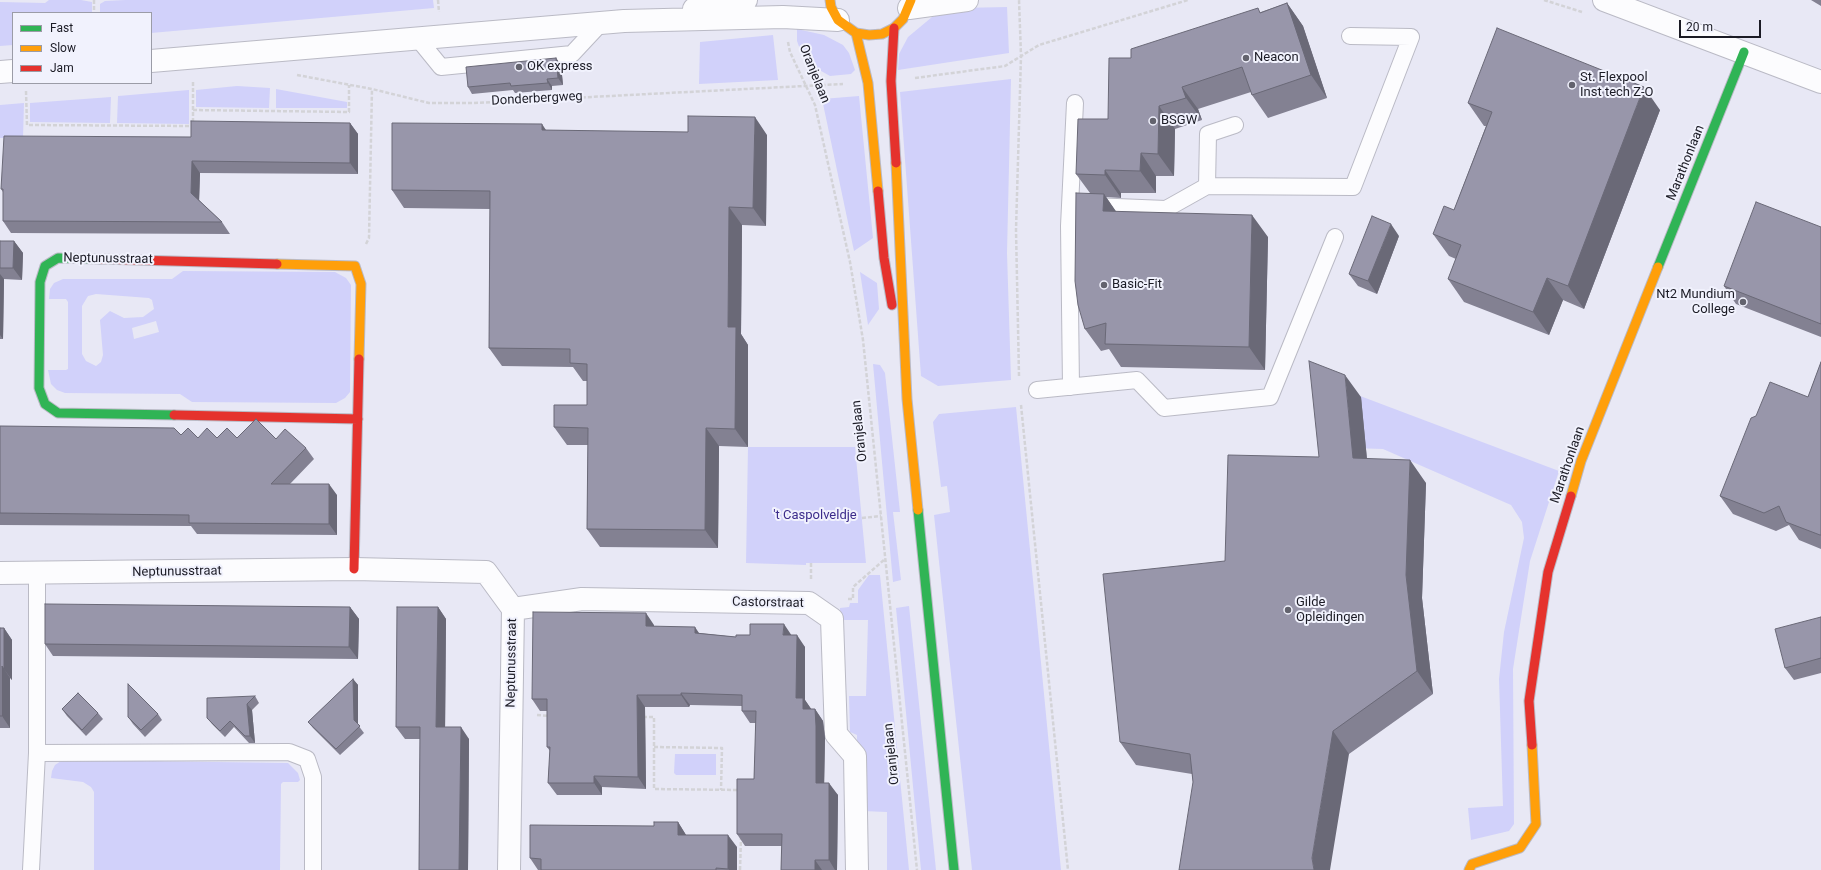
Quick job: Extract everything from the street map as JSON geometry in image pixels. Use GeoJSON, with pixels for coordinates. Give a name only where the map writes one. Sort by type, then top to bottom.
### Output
{"type":"FeatureCollection","features":[{"type":"Feature","properties":{"kind":"street"},"geometry":{"type":"LineString","coordinates":[[624,22],[746,0]]}},
{"type":"Feature","properties":{"kind":"street"},"geometry":{"type":"LineString","coordinates":[[856,33],[869,35],[882,34],[894,28],[903,19],[910,4],[967,0]]}},
{"type":"Feature","properties":{"kind":"street"},"geometry":{"type":"LineString","coordinates":[[1604,0],[1821,82]]}},
{"type":"Feature","properties":{"kind":"street"},"geometry":{"type":"LineString","coordinates":[[152,61],[624,22],[783,17],[834,10],[856,33],[868,83],[884,258],[908,399]]}},
{"type":"Feature","properties":{"kind":"street"},"geometry":{"type":"LineString","coordinates":[[894,28],[891,81],[908,399],[954,870]]}},
{"type":"Feature","properties":{"kind":"street","name":"Marathonlaan"},"geometry":{"type":"LineString","coordinates":[[1468,870],[1472,864],[1520,848],[1536,824],[1529,701],[1548,572],[1581,461],[1744,52]]}},
{"type":"Feature","properties":{"kind":"street"},"geometry":{"type":"LineString","coordinates":[[0,72],[12,71]]}},
{"type":"Feature","properties":{"kind":"street","name":"Neptunusstraat"},"geometry":{"type":"LineString","coordinates":[[355,266],[58,258],[45,266],[40,282],[39,388],[45,404],[58,413],[358,419]]}},
{"type":"Feature","properties":{"kind":"street"},"geometry":{"type":"LineString","coordinates":[[354,569],[361,284],[355,266]]}},
{"type":"Feature","properties":{"kind":"street","name":"Neptunusstraat"},"geometry":{"type":"LineString","coordinates":[[0,573],[37,574],[354,569],[486,572],[513,609],[509,870]]}},
{"type":"Feature","properties":{"kind":"street","name":"Castorstraat"},"geometry":{"type":"LineString","coordinates":[[513,609],[582,599],[810,603],[832,619],[836,734],[855,756],[857,870]]}},
{"type":"Feature","properties":{"kind":"lane"},"geometry":{"type":"LineString","coordinates":[[419,40],[441,67],[572,54],[600,24]]}},
{"type":"Feature","properties":{"kind":"lane"},"geometry":{"type":"LineString","coordinates":[[1070,208],[1092,206],[1166,209],[1207,186],[1353,187],[1411,37],[1350,36]]}},
{"type":"Feature","properties":{"kind":"lane"},"geometry":{"type":"LineString","coordinates":[[1071,387],[1070,208],[1075,103]]}},
{"type":"Feature","properties":{"kind":"lane"},"geometry":{"type":"LineString","coordinates":[[1207,186],[1208,134],[1235,125]]}},
{"type":"Feature","properties":{"kind":"lane"},"geometry":{"type":"LineString","coordinates":[[1037,390],[1137,380],[1164,408],[1270,397],[1335,237]]}},
{"type":"Feature","properties":{"kind":"lane"},"geometry":{"type":"LineString","coordinates":[[31,870],[37,752],[37,574]]}},
{"type":"Feature","properties":{"kind":"lane"},"geometry":{"type":"LineString","coordinates":[[37,752],[289,752],[307,759],[313,777],[313,870]]}},
{"type":"Feature","properties":{"kind":"path"},"geometry":{"type":"LineString","coordinates":[[94,0],[94,12]]}},
{"type":"Feature","properties":{"kind":"path"},"geometry":{"type":"LineString","coordinates":[[1019,0],[1021,56],[1016,230],[1019,378]]}},
{"type":"Feature","properties":{"kind":"path"},"geometry":{"type":"LineString","coordinates":[[891,81],[1005,66],[1039,46],[1188,0]]}},
{"type":"Feature","properties":{"kind":"path","name":"Oranjelaan"},"geometry":{"type":"LineString","coordinates":[[783,17],[790,52],[815,105],[850,262],[864,340],[917,870]]}},
{"type":"Feature","properties":{"kind":"path","name":"Donderbergweg"},"geometry":{"type":"LineString","coordinates":[[294,75],[372,89],[429,103],[474,103],[868,83]]}},
{"type":"Feature","properties":{"kind":"path"},"geometry":{"type":"LineString","coordinates":[[26,90],[27,125],[193,126],[193,110],[349,112],[349,85]]}},
{"type":"Feature","properties":{"kind":"path"},"geometry":{"type":"LineString","coordinates":[[355,266],[369,238],[372,89]]}},
{"type":"Feature","properties":{"kind":"path"},"geometry":{"type":"LineString","coordinates":[[1020,401],[1068,870]]}},
{"type":"Feature","properties":{"kind":"path"},"geometry":{"type":"LineString","coordinates":[[862,518],[881,516]]}},
{"type":"Feature","properties":{"kind":"path"},"geometry":{"type":"LineString","coordinates":[[821,611],[843,599],[854,599],[853,588],[885,559]]}},
{"type":"Feature","properties":{"kind":"path"},"geometry":{"type":"LineString","coordinates":[[511,715],[551,716]]}},
{"type":"Feature","properties":{"kind":"path"},"geometry":{"type":"LineString","coordinates":[[638,716],[654,717],[654,789],[741,790]]}},
{"type":"Feature","properties":{"kind":"path"},"geometry":{"type":"LineString","coordinates":[[654,747],[722,748],[721,790]]}},
{"type":"Feature","properties":{"kind":"path"},"geometry":{"type":"LineString","coordinates":[[740,870],[741,830]]}},
{"type":"Feature","properties":{"kind":"green space"},"geometry":{"type":"Polygon","coordinates":[[[49,0],[81,0],[92,2],[92,12],[12,12],[12,45],[0,46],[0,2],[45,3],[49,0]]]}},
{"type":"Feature","properties":{"kind":"green space"},"geometry":{"type":"Polygon","coordinates":[[[433,0],[434,8],[152,33],[152,12],[100,12],[100,4],[105,1],[433,0]]]}},
{"type":"Feature","properties":{"kind":"green space"},"geometry":{"type":"Polygon","coordinates":[[[1007,7],[1009,53],[898,70],[899,54],[908,37],[932,17],[960,8],[1007,7]]]}},
{"type":"Feature","properties":{"kind":"green space"},"geometry":{"type":"Polygon","coordinates":[[[797,29],[824,35],[843,45],[849,53],[855,70],[851,74],[830,76],[814,67],[802,55],[797,41],[797,29]]]}},
{"type":"Feature","properties":{"kind":"green space"},"geometry":{"type":"Polygon","coordinates":[[[773,35],[778,80],[699,84],[700,42],[773,35]]]}},
{"type":"Feature","properties":{"kind":"green space"},"geometry":{"type":"Polygon","coordinates":[[[1011,79],[1007,253],[1011,380],[938,386],[921,376],[900,92],[1011,79]]]}},
{"type":"Feature","properties":{"kind":"green space"},"geometry":{"type":"Polygon","coordinates":[[[237,86],[270,88],[269,108],[196,107],[196,90],[237,86]]]}},
{"type":"Feature","properties":{"kind":"green space"},"geometry":{"type":"Polygon","coordinates":[[[276,89],[347,102],[347,108],[276,108],[276,89]]]}},
{"type":"Feature","properties":{"kind":"green space"},"geometry":{"type":"Polygon","coordinates":[[[189,90],[189,124],[117,123],[118,96],[189,90]]]}},
{"type":"Feature","properties":{"kind":"green space"},"geometry":{"type":"Polygon","coordinates":[[[859,96],[873,238],[854,251],[822,99],[859,96]]]}},
{"type":"Feature","properties":{"kind":"green space"},"geometry":{"type":"Polygon","coordinates":[[[111,97],[110,123],[30,122],[30,103],[111,97]]]}},
{"type":"Feature","properties":{"kind":"green space"},"geometry":{"type":"Polygon","coordinates":[[[24,103],[23,138],[0,138],[0,105],[24,103]]]}},
{"type":"Feature","properties":{"kind":"green space"},"geometry":{"type":"Polygon","coordinates":[[[183,271],[335,272],[346,278],[351,285],[350,392],[345,398],[336,403],[192,402],[180,394],[65,393],[57,390],[51,384],[48,370],[68,369],[68,302],[66,299],[49,299],[50,289],[54,283],[63,279],[172,279],[183,271]],[[96,294],[88,296],[82,306],[82,354],[86,361],[96,366],[101,362],[103,355],[100,320],[110,311],[124,318],[143,317],[154,309],[152,300],[149,298],[96,294]],[[156,321],[132,328],[134,339],[159,332],[156,321]]]}},
{"type":"Feature","properties":{"kind":"green space"},"geometry":{"type":"Polygon","coordinates":[[[860,272],[877,283],[879,309],[868,325],[860,272]]]}},
{"type":"Feature","properties":{"kind":"green space"},"geometry":{"type":"Polygon","coordinates":[[[873,364],[880,365],[885,373],[900,512],[893,512],[901,580],[893,582],[873,364]]]}},
{"type":"Feature","properties":{"kind":"green space"},"geometry":{"type":"Polygon","coordinates":[[[1323,382],[1559,471],[1530,561],[1513,669],[1514,824],[1509,831],[1471,840],[1468,808],[1503,806],[1499,679],[1504,632],[1524,538],[1522,522],[1511,505],[1383,449],[1352,448],[1323,382]]]}},
{"type":"Feature","properties":{"kind":"green space"},"geometry":{"type":"Polygon","coordinates":[[[1016,407],[1061,870],[972,870],[934,515],[950,512],[947,486],[941,487],[933,422],[939,414],[1016,407]]]}},
{"type":"Feature","properties":{"kind":"green space","name":"'t Caspolveldje"},"geometry":{"type":"Polygon","coordinates":[[[748,447],[855,447],[866,563],[806,563],[806,565],[746,563],[748,447]]]}},
{"type":"Feature","properties":{"kind":"green space"},"geometry":{"type":"Polygon","coordinates":[[[869,575],[880,575],[909,870],[887,870],[887,812],[862,811],[857,803],[857,735],[850,732],[849,696],[866,696],[868,620],[840,620],[840,608],[849,607],[850,603],[858,603],[858,590],[869,575]]]}},
{"type":"Feature","properties":{"kind":"green space"},"geometry":{"type":"Polygon","coordinates":[[[909,606],[936,870],[921,870],[896,608],[909,606]]]}},
{"type":"Feature","properties":{"kind":"green space"},"geometry":{"type":"Polygon","coordinates":[[[675,754],[716,754],[716,775],[676,775],[674,773],[675,754]]]}},
{"type":"Feature","properties":{"kind":"green space"},"geometry":{"type":"Polygon","coordinates":[[[61,761],[288,763],[298,773],[300,780],[298,782],[283,782],[281,784],[280,870],[94,870],[94,792],[91,787],[83,782],[51,778],[55,765],[61,761]]]}},
{"type":"Feature","properties":{"kind":"building"},"geometry":{"type":"Polygon","coordinates":[[[1287,3],[1311,75],[1252,95],[1242,67],[1182,87],[1186,98],[1159,106],[1158,154],[1141,153],[1140,171],[1105,170],[1105,175],[1076,174],[1078,119],[1108,119],[1109,58],[1131,58],[1131,49],[1258,8],[1260,13],[1287,3]]]}},
{"type":"Feature","properties":{"kind":"building"},"geometry":{"type":"Polygon","coordinates":[[[1497,28],[1644,87],[1568,286],[1547,278],[1533,312],[1448,279],[1461,245],[1433,234],[1444,206],[1454,210],[1492,112],[1468,103],[1497,28]]]}},
{"type":"Feature","properties":{"kind":"building"},"geometry":{"type":"Polygon","coordinates":[[[556,58],[558,78],[547,79],[548,83],[511,86],[510,83],[468,87],[466,67],[556,58]]]}},
{"type":"Feature","properties":{"kind":"building"},"geometry":{"type":"Polygon","coordinates":[[[688,116],[755,117],[753,208],[729,207],[728,327],[736,327],[735,429],[706,428],[705,530],[587,529],[588,428],[554,427],[554,405],[587,405],[587,364],[570,363],[570,349],[489,348],[490,191],[392,190],[392,123],[542,124],[542,130],[688,132],[688,116]]]}},
{"type":"Feature","properties":{"kind":"building"},"geometry":{"type":"Polygon","coordinates":[[[191,121],[350,123],[350,163],[192,161],[191,193],[222,222],[3,221],[3,189],[1,189],[4,136],[191,137],[191,121]]]}},
{"type":"Feature","properties":{"kind":"building"},"geometry":{"type":"Polygon","coordinates":[[[1076,193],[1104,194],[1103,211],[1252,215],[1249,347],[1105,344],[1106,323],[1085,329],[1078,305],[1075,281],[1076,193]]]}},
{"type":"Feature","properties":{"kind":"building"},"geometry":{"type":"Polygon","coordinates":[[[1756,202],[1821,227],[1821,324],[1724,286],[1756,202]]]}},
{"type":"Feature","properties":{"kind":"building"},"geometry":{"type":"Polygon","coordinates":[[[1372,216],[1391,224],[1368,281],[1349,274],[1372,216]]]}},
{"type":"Feature","properties":{"kind":"building"},"geometry":{"type":"Polygon","coordinates":[[[0,241],[14,241],[13,268],[0,268],[0,241]]]}},
{"type":"Feature","properties":{"kind":"building"},"geometry":{"type":"Polygon","coordinates":[[[1309,361],[1345,375],[1353,458],[1410,460],[1406,575],[1417,671],[1333,731],[1312,858],[1314,870],[1179,870],[1193,782],[1190,754],[1120,742],[1103,574],[1225,561],[1228,455],[1319,457],[1309,361]]]}},
{"type":"Feature","properties":{"kind":"building"},"geometry":{"type":"Polygon","coordinates":[[[1821,362],[1820,535],[1786,522],[1779,506],[1764,513],[1720,496],[1751,418],[1756,416],[1770,382],[1808,397],[1821,362]]]}},
{"type":"Feature","properties":{"kind":"building"},"geometry":{"type":"Polygon","coordinates":[[[256,419],[276,439],[285,429],[306,448],[271,484],[329,484],[329,524],[189,523],[189,515],[0,513],[0,426],[174,428],[181,435],[188,428],[198,438],[207,428],[217,438],[227,428],[237,438],[256,419]]]}},
{"type":"Feature","properties":{"kind":"building"},"geometry":{"type":"Polygon","coordinates":[[[45,604],[350,607],[349,647],[45,644],[45,604]]]}},
{"type":"Feature","properties":{"kind":"building"},"geometry":{"type":"Polygon","coordinates":[[[397,607],[438,607],[436,727],[461,727],[459,870],[419,870],[420,727],[396,727],[397,607]]]}},
{"type":"Feature","properties":{"kind":"building"},"geometry":{"type":"Polygon","coordinates":[[[533,612],[646,613],[646,626],[695,627],[695,633],[736,637],[736,635],[750,635],[750,624],[784,624],[783,635],[797,635],[796,698],[803,698],[803,709],[815,709],[816,783],[829,783],[829,860],[815,860],[815,870],[781,870],[782,834],[737,834],[737,779],[754,779],[756,711],[742,711],[742,695],[681,693],[681,695],[637,695],[638,777],[594,776],[594,783],[548,783],[550,747],[547,747],[547,699],[532,699],[533,612]]]}},
{"type":"Feature","properties":{"kind":"building"},"geometry":{"type":"Polygon","coordinates":[[[1821,617],[1821,658],[1785,668],[1775,629],[1821,617]]]}},
{"type":"Feature","properties":{"kind":"building"},"geometry":{"type":"Polygon","coordinates":[[[0,628],[4,628],[2,716],[0,716],[0,628]]]}},
{"type":"Feature","properties":{"kind":"building"},"geometry":{"type":"Polygon","coordinates":[[[353,679],[354,720],[360,726],[336,749],[308,722],[353,679]]]}},
{"type":"Feature","properties":{"kind":"building"},"geometry":{"type":"Polygon","coordinates":[[[128,684],[158,714],[141,730],[128,717],[128,684]]]}},
{"type":"Feature","properties":{"kind":"building"},"geometry":{"type":"Polygon","coordinates":[[[78,693],[98,713],[82,730],[62,709],[78,693]]]}},
{"type":"Feature","properties":{"kind":"building"},"geometry":{"type":"Polygon","coordinates":[[[255,696],[247,704],[250,736],[245,736],[230,721],[220,731],[207,718],[207,698],[255,696]]]}},
{"type":"Feature","properties":{"kind":"building"},"geometry":{"type":"Polygon","coordinates":[[[654,822],[678,822],[678,835],[728,835],[728,869],[541,870],[541,859],[530,858],[530,825],[654,826],[654,822]]]}},
{"type":"Feature","properties":{"kind":"traffic: fast"},"geometry":{"type":"LineString","coordinates":[[1658,267],[1744,52]]}},
{"type":"Feature","properties":{"kind":"traffic: fast"},"geometry":{"type":"LineString","coordinates":[[100,259],[58,258],[45,266],[40,282],[39,388],[45,404],[58,413],[174,415]]}},
{"type":"Feature","properties":{"kind":"traffic: fast"},"geometry":{"type":"LineString","coordinates":[[918,510],[954,870]]}},
{"type":"Feature","properties":{"kind":"traffic: slow"},"geometry":{"type":"LineString","coordinates":[[830,0],[831,7],[838,20],[856,33],[869,35],[882,34],[894,28],[903,19],[911,0]]}},
{"type":"Feature","properties":{"kind":"traffic: slow"},"geometry":{"type":"LineString","coordinates":[[856,33],[868,83],[878,191]]}},
{"type":"Feature","properties":{"kind":"traffic: slow"},"geometry":{"type":"LineString","coordinates":[[896,163],[907,399],[918,510]]}},
{"type":"Feature","properties":{"kind":"traffic: slow"},"geometry":{"type":"LineString","coordinates":[[277,264],[355,266],[361,284],[359,359]]}},
{"type":"Feature","properties":{"kind":"traffic: slow"},"geometry":{"type":"LineString","coordinates":[[1571,496],[1581,461],[1658,267]]}},
{"type":"Feature","properties":{"kind":"traffic: slow"},"geometry":{"type":"LineString","coordinates":[[1469,870],[1472,864],[1520,848],[1536,824],[1532,745]]}},
{"type":"Feature","properties":{"kind":"traffic: jam"},"geometry":{"type":"LineString","coordinates":[[894,28],[891,81],[896,163]]}},
{"type":"Feature","properties":{"kind":"traffic: jam"},"geometry":{"type":"LineString","coordinates":[[878,191],[884,258],[892,305]]}},
{"type":"Feature","properties":{"kind":"traffic: jam"},"geometry":{"type":"LineString","coordinates":[[100,259],[277,264]]}},
{"type":"Feature","properties":{"kind":"traffic: jam"},"geometry":{"type":"LineString","coordinates":[[354,569],[359,359]]}},
{"type":"Feature","properties":{"kind":"traffic: jam"},"geometry":{"type":"LineString","coordinates":[[174,415],[358,419]]}},
{"type":"Feature","properties":{"kind":"traffic: jam"},"geometry":{"type":"LineString","coordinates":[[1532,745],[1529,701],[1548,572],[1571,496]]}},
{"type":"Feature","properties":{"kind":"place","name":"Neacon"},"geometry":{"type":"Point","coordinates":[1246,58]}},
{"type":"Feature","properties":{"kind":"place","name":"OK express"},"geometry":{"type":"Point","coordinates":[519,67]}},
{"type":"Feature","properties":{"kind":"place","name":"St. Flexpool Inst tech Z-O"},"geometry":{"type":"Point","coordinates":[1572,85]}},
{"type":"Feature","properties":{"kind":"place","name":"BSGW"},"geometry":{"type":"Point","coordinates":[1153,121]}},
{"type":"Feature","properties":{"kind":"place","name":"Basic-Fit"},"geometry":{"type":"Point","coordinates":[1104,285]}},
{"type":"Feature","properties":{"kind":"place","name":"Nt2 Mundium College"},"geometry":{"type":"Point","coordinates":[1743,302]}},
{"type":"Feature","properties":{"kind":"place","name":"Gilde Opleidingen"},"geometry":{"type":"Point","coordinates":[1288,610]}}]}
